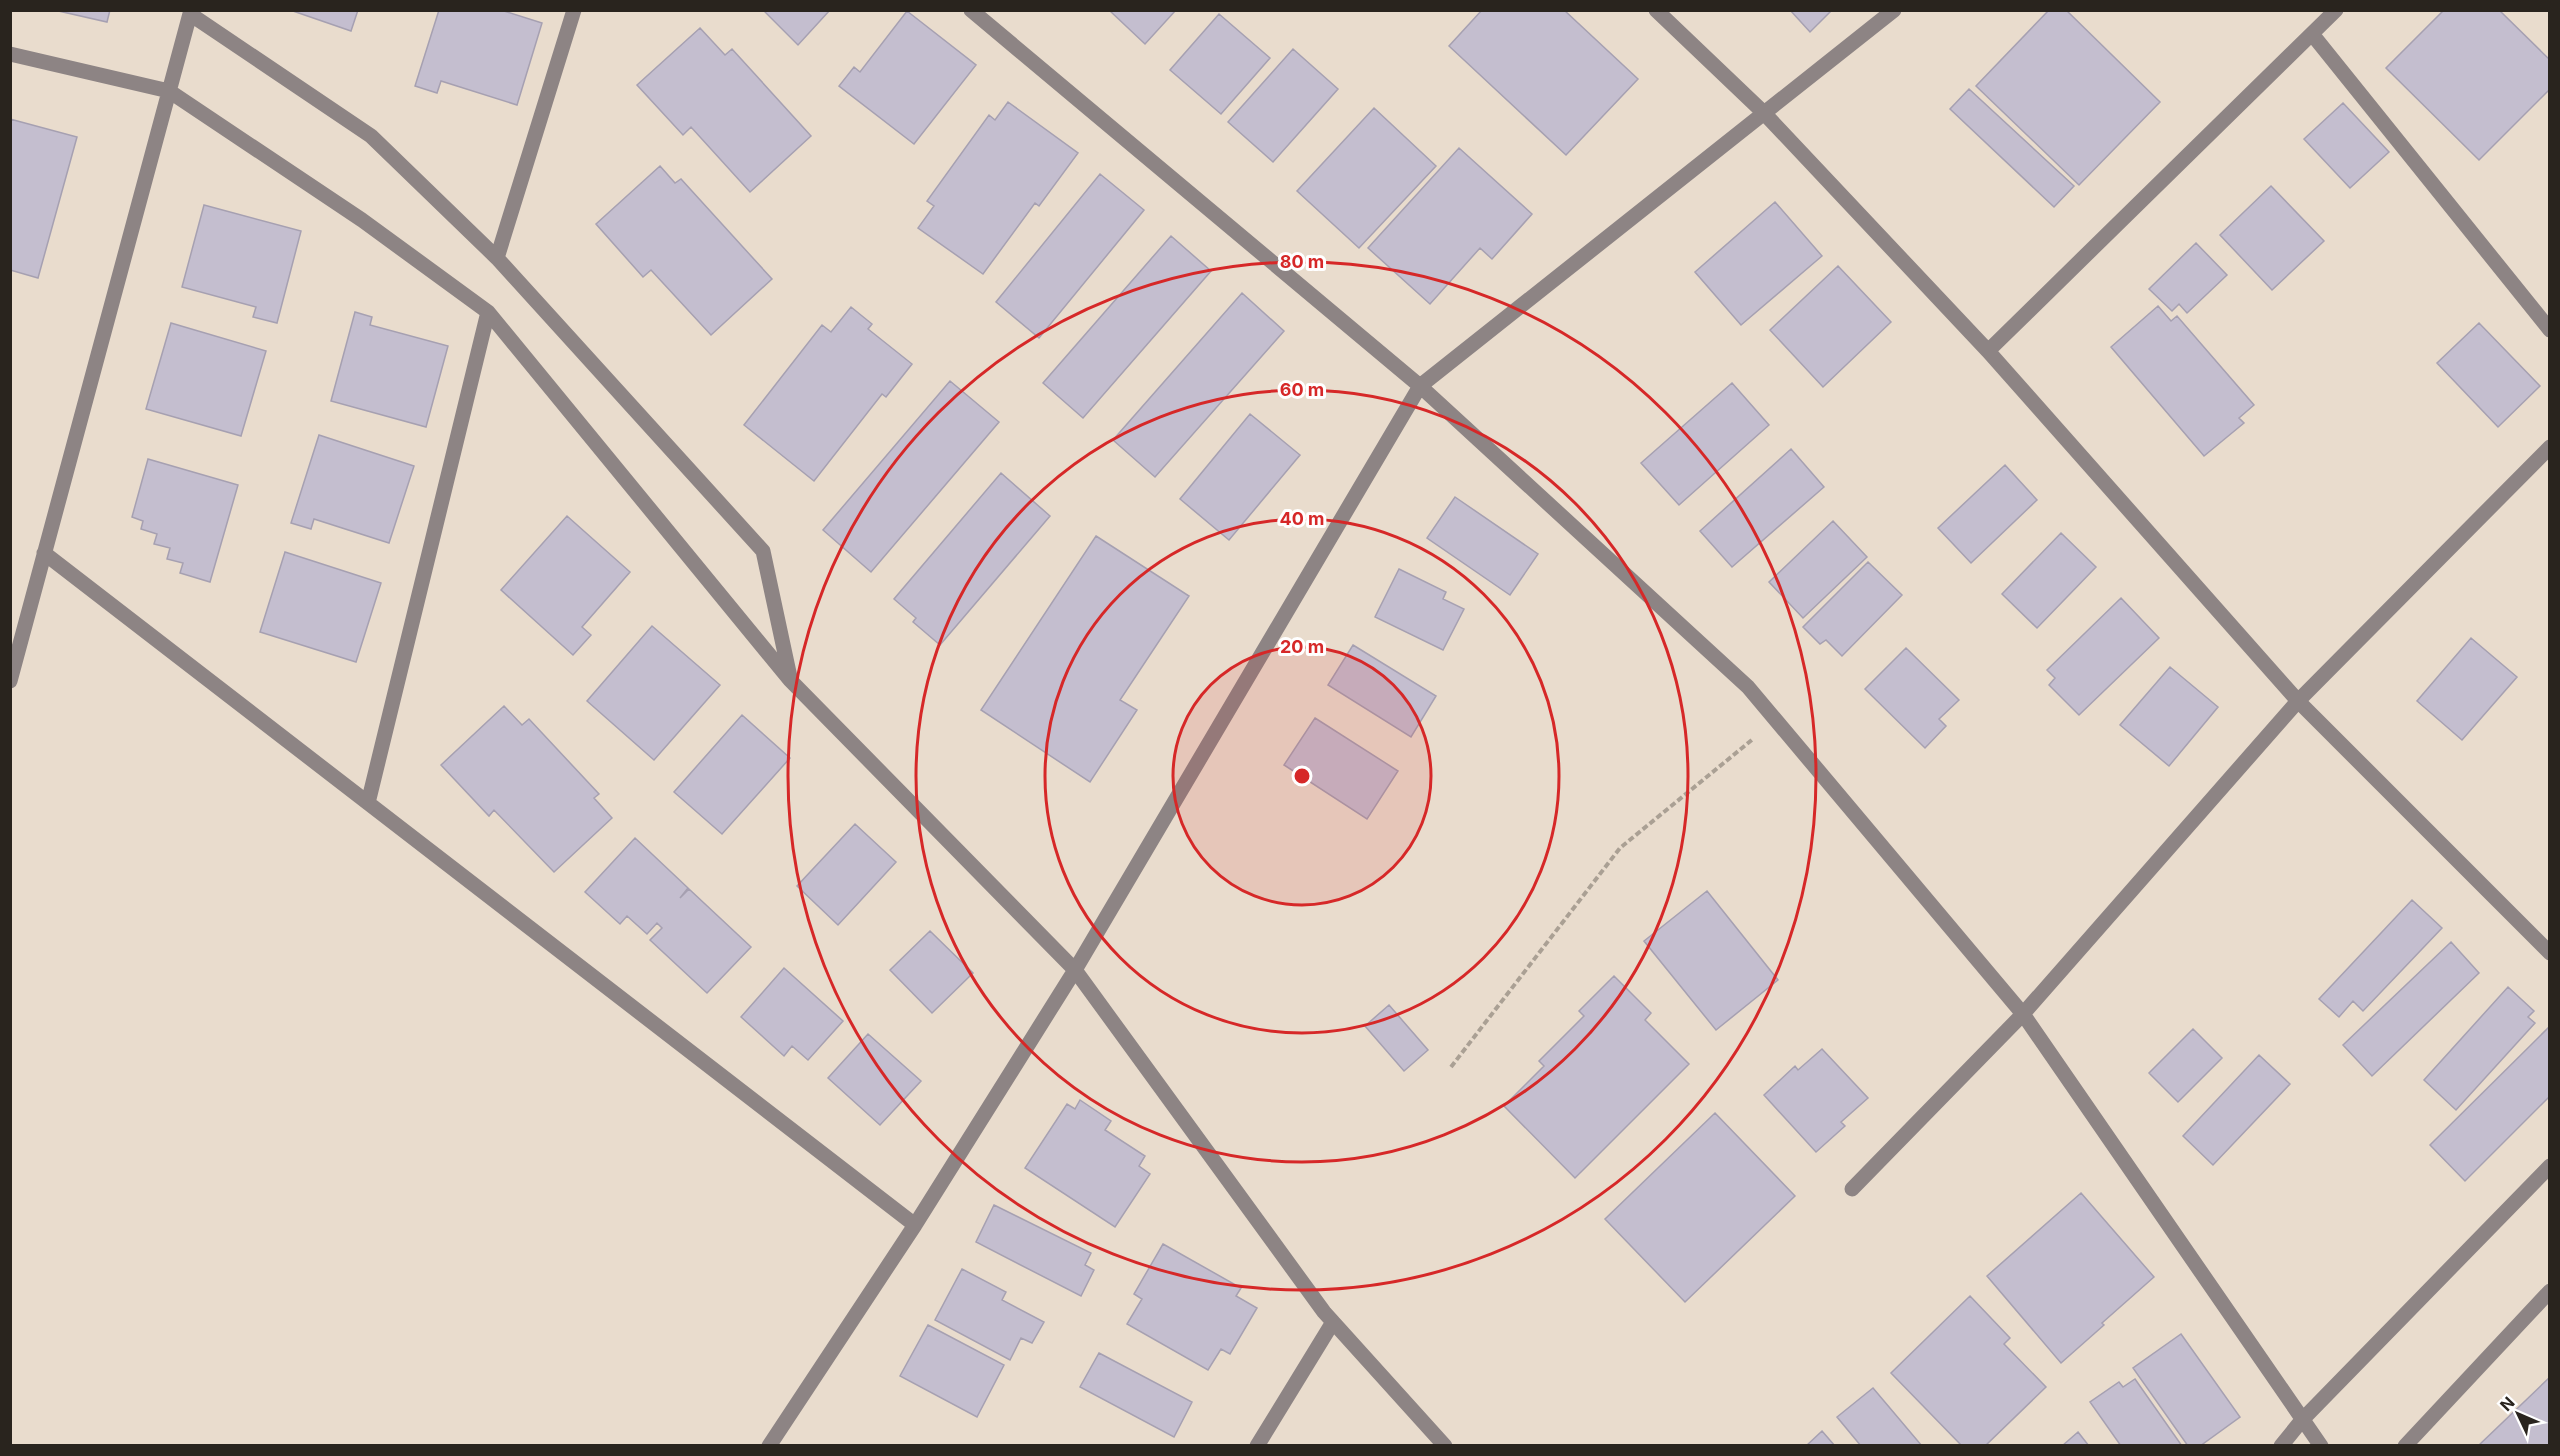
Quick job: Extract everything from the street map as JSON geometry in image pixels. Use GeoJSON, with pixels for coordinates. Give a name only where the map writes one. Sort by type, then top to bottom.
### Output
{"type":"FeatureCollection","features":[{"type":"Feature","properties":{"kind":"street"},"geometry":{"type":"LineString","coordinates":[[497,258],[574,10]]}},
{"type":"Feature","properties":{"kind":"street"},"geometry":{"type":"LineString","coordinates":[[971,10],[1420,386],[1748,687],[2023,1014],[2321,1446]]}},
{"type":"Feature","properties":{"kind":"street"},"geometry":{"type":"LineString","coordinates":[[1656,10],[1764,113],[1988,351],[2298,701],[2550,953]]}},
{"type":"Feature","properties":{"kind":"street"},"geometry":{"type":"LineString","coordinates":[[769,1446],[915,1226],[1075,970],[1420,386],[1894,10]]}},
{"type":"Feature","properties":{"kind":"street"},"geometry":{"type":"LineString","coordinates":[[1988,351],[2336,10]]}},
{"type":"Feature","properties":{"kind":"street"},"geometry":{"type":"LineString","coordinates":[[10,681],[190,12],[372,136],[497,258],[764,550],[790,680]]}},
{"type":"Feature","properties":{"kind":"street"},"geometry":{"type":"LineString","coordinates":[[2312,34],[2550,330]]}},
{"type":"Feature","properties":{"kind":"street"},"geometry":{"type":"LineString","coordinates":[[10,54],[169,91],[362,220],[488,312],[790,680],[1075,970],[1333,1322],[1445,1446]]}},
{"type":"Feature","properties":{"kind":"street"},"geometry":{"type":"LineString","coordinates":[[368,803],[488,312]]}},
{"type":"Feature","properties":{"kind":"street"},"geometry":{"type":"LineString","coordinates":[[1852,1189],[2023,1014],[2298,701],[2550,447]]}},
{"type":"Feature","properties":{"kind":"street"},"geometry":{"type":"LineString","coordinates":[[44,553],[915,1226]]}},
{"type":"Feature","properties":{"kind":"street"},"geometry":{"type":"LineString","coordinates":[[2281,1446],[2302,1420],[2550,1166]]}},
{"type":"Feature","properties":{"kind":"street"},"geometry":{"type":"LineString","coordinates":[[2405,1446],[2550,1291]]}},
{"type":"Feature","properties":{"kind":"street"},"geometry":{"type":"LineString","coordinates":[[1257,1446],[1333,1322]]}},
{"type":"Feature","properties":{"kind":"path"},"geometry":{"type":"LineString","coordinates":[[1451,1067],[1620,848],[1776,720]]}},
{"type":"Feature","properties":{"kind":"building"},"geometry":{"type":"Polygon","coordinates":[[[54,10],[110,10],[107,22],[54,10]]]}},
{"type":"Feature","properties":{"kind":"building"},"geometry":{"type":"Polygon","coordinates":[[[290,10],[358,10],[351,31],[290,10]]]}},
{"type":"Feature","properties":{"kind":"building"},"geometry":{"type":"Polygon","coordinates":[[[439,10],[501,10],[542,23],[517,105],[441,81],[437,93],[415,86],[439,10]]]}},
{"type":"Feature","properties":{"kind":"building"},"geometry":{"type":"Polygon","coordinates":[[[763,10],[830,10],[798,45],[763,10]]]}},
{"type":"Feature","properties":{"kind":"building"},"geometry":{"type":"Polygon","coordinates":[[[1109,10],[1176,10],[1145,44],[1109,10]]]}},
{"type":"Feature","properties":{"kind":"building"},"geometry":{"type":"Polygon","coordinates":[[[1482,10],[1564,10],[1638,79],[1566,155],[1449,46],[1482,10]]]}},
{"type":"Feature","properties":{"kind":"building"},"geometry":{"type":"Polygon","coordinates":[[[1790,10],[1832,10],[1810,32],[1790,10]]]}},
{"type":"Feature","properties":{"kind":"building"},"geometry":{"type":"Polygon","coordinates":[[[2049,10],[2066,10],[2160,102],[2079,185],[1976,86],[2049,10]]]}},
{"type":"Feature","properties":{"kind":"building"},"geometry":{"type":"Polygon","coordinates":[[[2444,10],[2499,10],[2550,60],[2550,89],[2479,160],[2386,68],[2444,10]]]}},
{"type":"Feature","properties":{"kind":"building"},"geometry":{"type":"Polygon","coordinates":[[[907,11],[976,65],[914,144],[839,86],[854,67],[860,72],[907,11]]]}},
{"type":"Feature","properties":{"kind":"building"},"geometry":{"type":"Polygon","coordinates":[[[1219,14],[1270,58],[1221,114],[1170,70],[1219,14]]]}},
{"type":"Feature","properties":{"kind":"building"},"geometry":{"type":"Polygon","coordinates":[[[700,28],[725,55],[732,49],[811,136],[750,192],[691,127],[683,135],[637,85],[700,28]]]}},
{"type":"Feature","properties":{"kind":"building"},"geometry":{"type":"Polygon","coordinates":[[[1293,49],[1338,89],[1273,162],[1228,122],[1293,49]]]}},
{"type":"Feature","properties":{"kind":"building"},"geometry":{"type":"Polygon","coordinates":[[[1969,89],[2074,186],[2054,207],[1950,109],[1969,89]]]}},
{"type":"Feature","properties":{"kind":"building"},"geometry":{"type":"Polygon","coordinates":[[[1008,102],[1078,153],[1039,206],[1035,203],[983,274],[918,228],[934,206],[927,201],[989,115],[995,120],[1008,102]]]}},
{"type":"Feature","properties":{"kind":"building"},"geometry":{"type":"Polygon","coordinates":[[[2343,103],[2389,152],[2350,188],[2304,139],[2343,103]]]}},
{"type":"Feature","properties":{"kind":"building"},"geometry":{"type":"Polygon","coordinates":[[[1374,108],[1436,166],[1359,248],[1297,191],[1374,108]]]}},
{"type":"Feature","properties":{"kind":"building"},"geometry":{"type":"Polygon","coordinates":[[[10,119],[77,137],[38,278],[10,270],[10,119]]]}},
{"type":"Feature","properties":{"kind":"building"},"geometry":{"type":"Polygon","coordinates":[[[1459,148],[1532,214],[1492,259],[1480,248],[1430,304],[1368,248],[1459,148]]]}},
{"type":"Feature","properties":{"kind":"building"},"geometry":{"type":"Polygon","coordinates":[[[660,166],[675,183],[681,179],[772,279],[711,335],[651,270],[643,277],[596,224],[660,166]]]}},
{"type":"Feature","properties":{"kind":"building"},"geometry":{"type":"Polygon","coordinates":[[[1100,174],[1144,210],[1039,338],[996,302],[1100,174]]]}},
{"type":"Feature","properties":{"kind":"building"},"geometry":{"type":"Polygon","coordinates":[[[2271,186],[2324,241],[2272,290],[2220,235],[2271,186]]]}},
{"type":"Feature","properties":{"kind":"building"},"geometry":{"type":"Polygon","coordinates":[[[1775,202],[1822,256],[1741,325],[1695,272],[1775,202]]]}},
{"type":"Feature","properties":{"kind":"building"},"geometry":{"type":"Polygon","coordinates":[[[204,205],[301,231],[277,323],[253,317],[256,307],[182,287],[204,205]]]}},
{"type":"Feature","properties":{"kind":"building"},"geometry":{"type":"Polygon","coordinates":[[[1171,236],[1211,271],[1083,418],[1043,383],[1171,236]]]}},
{"type":"Feature","properties":{"kind":"building"},"geometry":{"type":"Polygon","coordinates":[[[2196,243],[2227,275],[2187,313],[2179,304],[2172,311],[2149,289],[2196,243]]]}},
{"type":"Feature","properties":{"kind":"building"},"geometry":{"type":"Polygon","coordinates":[[[1838,266],[1891,322],[1823,387],[1770,330],[1838,266]]]}},
{"type":"Feature","properties":{"kind":"building"},"geometry":{"type":"Polygon","coordinates":[[[1242,293],[1284,331],[1155,477],[1113,440],[1242,293]]]}},
{"type":"Feature","properties":{"kind":"building"},"geometry":{"type":"Polygon","coordinates":[[[2158,306],[2171,321],[2177,316],[2254,405],[2239,418],[2244,423],[2204,456],[2111,347],[2158,306]]]}},
{"type":"Feature","properties":{"kind":"building"},"geometry":{"type":"Polygon","coordinates":[[[851,307],[872,324],[868,329],[912,364],[886,397],[882,394],[814,481],[744,425],[822,325],[831,332],[851,307]]]}},
{"type":"Feature","properties":{"kind":"building"},"geometry":{"type":"Polygon","coordinates":[[[355,312],[372,317],[370,325],[448,346],[426,427],[331,401],[355,312]]]}},
{"type":"Feature","properties":{"kind":"building"},"geometry":{"type":"Polygon","coordinates":[[[171,323],[266,351],[241,436],[146,409],[171,323]]]}},
{"type":"Feature","properties":{"kind":"building"},"geometry":{"type":"Polygon","coordinates":[[[2479,323],[2540,386],[2498,427],[2437,363],[2479,323]]]}},
{"type":"Feature","properties":{"kind":"building"},"geometry":{"type":"Polygon","coordinates":[[[950,381],[999,422],[871,572],[823,530],[950,381]]]}},
{"type":"Feature","properties":{"kind":"building"},"geometry":{"type":"Polygon","coordinates":[[[1732,383],[1769,425],[1679,505],[1641,463],[1732,383]]]}},
{"type":"Feature","properties":{"kind":"building"},"geometry":{"type":"Polygon","coordinates":[[[1250,414],[1300,455],[1229,540],[1180,499],[1250,414]]]}},
{"type":"Feature","properties":{"kind":"building"},"geometry":{"type":"Polygon","coordinates":[[[319,435],[414,466],[389,543],[314,519],[311,529],[291,523],[319,435]]]}},
{"type":"Feature","properties":{"kind":"building"},"geometry":{"type":"Polygon","coordinates":[[[1791,449],[1824,487],[1732,567],[1700,531],[1791,449]]]}},
{"type":"Feature","properties":{"kind":"building"},"geometry":{"type":"Polygon","coordinates":[[[148,459],[238,485],[210,582],[180,573],[183,563],[167,559],[170,548],[154,544],[157,534],[141,529],[143,521],[132,517],[148,459]]]}},
{"type":"Feature","properties":{"kind":"building"},"geometry":{"type":"Polygon","coordinates":[[[2005,465],[2037,500],[1971,563],[1938,528],[2005,465]]]}},
{"type":"Feature","properties":{"kind":"building"},"geometry":{"type":"Polygon","coordinates":[[[1001,473],[1050,516],[940,645],[913,622],[916,618],[894,599],[1001,473]]]}},
{"type":"Feature","properties":{"kind":"building"},"geometry":{"type":"Polygon","coordinates":[[[1455,497],[1538,554],[1510,595],[1427,538],[1455,497]]]}},
{"type":"Feature","properties":{"kind":"building"},"geometry":{"type":"Polygon","coordinates":[[[567,516],[630,572],[582,627],[591,635],[573,655],[501,590],[567,516]]]}},
{"type":"Feature","properties":{"kind":"building"},"geometry":{"type":"Polygon","coordinates":[[[1833,521],[1867,557],[1803,618],[1769,582],[1833,521]]]}},
{"type":"Feature","properties":{"kind":"building"},"geometry":{"type":"Polygon","coordinates":[[[2061,533],[2096,567],[2037,628],[2002,594],[2061,533]]]}},
{"type":"Feature","properties":{"kind":"building"},"geometry":{"type":"Polygon","coordinates":[[[1096,536],[1189,596],[1120,700],[1137,710],[1090,782],[981,710],[1096,536]]]}},
{"type":"Feature","properties":{"kind":"building"},"geometry":{"type":"Polygon","coordinates":[[[285,552],[381,583],[356,662],[260,632],[285,552]]]}},
{"type":"Feature","properties":{"kind":"building"},"geometry":{"type":"Polygon","coordinates":[[[1868,562],[1902,595],[1842,656],[1826,640],[1820,644],[1803,627],[1868,562]]]}},
{"type":"Feature","properties":{"kind":"building"},"geometry":{"type":"Polygon","coordinates":[[[1399,569],[1446,592],[1443,599],[1464,609],[1443,650],[1375,617],[1399,569]]]}},
{"type":"Feature","properties":{"kind":"building"},"geometry":{"type":"Polygon","coordinates":[[[2121,598],[2159,638],[2079,715],[2049,685],[2055,678],[2047,670],[2121,598]]]}},
{"type":"Feature","properties":{"kind":"building"},"geometry":{"type":"Polygon","coordinates":[[[652,626],[720,685],[654,760],[587,701],[652,626]]]}},
{"type":"Feature","properties":{"kind":"building"},"geometry":{"type":"Polygon","coordinates":[[[2471,638],[2517,677],[2462,740],[2417,701],[2471,638]]]}},
{"type":"Feature","properties":{"kind":"building"},"geometry":{"type":"Polygon","coordinates":[[[1353,645],[1436,696],[1411,737],[1328,685],[1353,645]]]}},
{"type":"Feature","properties":{"kind":"building"},"geometry":{"type":"Polygon","coordinates":[[[1906,648],[1959,700],[1939,719],[1946,726],[1925,748],[1865,689],[1906,648]]]}},
{"type":"Feature","properties":{"kind":"building"},"geometry":{"type":"Polygon","coordinates":[[[2170,667],[2218,707],[2169,766],[2120,725],[2170,667]]]}},
{"type":"Feature","properties":{"kind":"building"},"geometry":{"type":"Polygon","coordinates":[[[504,706],[522,725],[529,719],[599,794],[594,798],[612,818],[554,872],[494,810],[489,816],[441,765],[504,706]]]}},
{"type":"Feature","properties":{"kind":"building"},"geometry":{"type":"Polygon","coordinates":[[[742,715],[790,758],[722,834],[674,792],[742,715]]]}},
{"type":"Feature","properties":{"kind":"building"},"geometry":{"type":"Polygon","coordinates":[[[1315,718],[1398,771],[1367,819],[1284,765],[1315,718]]]}},
{"type":"Feature","properties":{"kind":"building"},"geometry":{"type":"Polygon","coordinates":[[[855,824],[896,862],[838,925],[797,886],[855,824]]]}},
{"type":"Feature","properties":{"kind":"building"},"geometry":{"type":"Polygon","coordinates":[[[635,838],[688,888],[680,898],[689,889],[751,947],[707,993],[650,940],[662,928],[657,923],[647,934],[627,916],[620,924],[585,892],[635,838]]]}},
{"type":"Feature","properties":{"kind":"building"},"geometry":{"type":"Polygon","coordinates":[[[1707,891],[1778,980],[1716,1030],[1644,941],[1707,891]]]}},
{"type":"Feature","properties":{"kind":"building"},"geometry":{"type":"Polygon","coordinates":[[[2412,900],[2442,928],[2363,1011],[2353,1001],[2339,1017],[2319,999],[2412,900]]]}},
{"type":"Feature","properties":{"kind":"building"},"geometry":{"type":"Polygon","coordinates":[[[930,931],[973,973],[932,1013],[890,970],[930,931]]]}},
{"type":"Feature","properties":{"kind":"building"},"geometry":{"type":"Polygon","coordinates":[[[2451,942],[2479,973],[2372,1076],[2343,1045],[2451,942]]]}},
{"type":"Feature","properties":{"kind":"building"},"geometry":{"type":"Polygon","coordinates":[[[784,968],[843,1021],[808,1060],[792,1046],[784,1056],[741,1017],[784,968]]]}},
{"type":"Feature","properties":{"kind":"building"},"geometry":{"type":"Polygon","coordinates":[[[1614,976],[1651,1013],[1645,1020],[1689,1064],[1575,1178],[1504,1106],[1544,1066],[1539,1061],[1584,1016],[1579,1011],[1614,976]]]}},
{"type":"Feature","properties":{"kind":"building"},"geometry":{"type":"Polygon","coordinates":[[[2508,987],[2534,1011],[2528,1017],[2535,1023],[2456,1110],[2424,1080],[2508,987]]]}},
{"type":"Feature","properties":{"kind":"building"},"geometry":{"type":"Polygon","coordinates":[[[1389,1005],[1428,1050],[1404,1071],[1365,1026],[1389,1005]]]}},
{"type":"Feature","properties":{"kind":"building"},"geometry":{"type":"Polygon","coordinates":[[[2550,1026],[2550,1096],[2465,1181],[2430,1145],[2550,1026]]]}},
{"type":"Feature","properties":{"kind":"building"},"geometry":{"type":"Polygon","coordinates":[[[2193,1029],[2222,1058],[2178,1102],[2149,1073],[2193,1029]]]}},
{"type":"Feature","properties":{"kind":"building"},"geometry":{"type":"Polygon","coordinates":[[[868,1034],[921,1081],[880,1125],[828,1078],[868,1034]]]}},
{"type":"Feature","properties":{"kind":"building"},"geometry":{"type":"Polygon","coordinates":[[[1822,1049],[1868,1098],[1841,1122],[1845,1126],[1816,1152],[1764,1095],[1795,1066],[1798,1070],[1822,1049]]]}},
{"type":"Feature","properties":{"kind":"building"},"geometry":{"type":"Polygon","coordinates":[[[2259,1055],[2290,1084],[2213,1165],[2183,1136],[2259,1055]]]}},
{"type":"Feature","properties":{"kind":"building"},"geometry":{"type":"Polygon","coordinates":[[[1080,1100],[1111,1121],[1105,1130],[1145,1156],[1139,1166],[1150,1174],[1115,1227],[1025,1168],[1067,1104],[1075,1109],[1080,1100]]]}},
{"type":"Feature","properties":{"kind":"building"},"geometry":{"type":"Polygon","coordinates":[[[1715,1113],[1795,1196],[1685,1302],[1605,1219],[1715,1113]]]}},
{"type":"Feature","properties":{"kind":"building"},"geometry":{"type":"Polygon","coordinates":[[[2081,1193],[2154,1277],[2061,1363],[1987,1276],[2081,1193]]]}},
{"type":"Feature","properties":{"kind":"building"},"geometry":{"type":"Polygon","coordinates":[[[994,1205],[1091,1253],[1085,1265],[1094,1270],[1081,1296],[976,1242],[994,1205]]]}},
{"type":"Feature","properties":{"kind":"building"},"geometry":{"type":"Polygon","coordinates":[[[1163,1244],[1241,1288],[1236,1296],[1257,1308],[1230,1354],[1221,1349],[1208,1370],[1127,1324],[1142,1299],[1134,1294],[1163,1244]]]}},
{"type":"Feature","properties":{"kind":"building"},"geometry":{"type":"Polygon","coordinates":[[[962,1269],[1006,1292],[1002,1300],[1044,1322],[1032,1343],[1021,1338],[1010,1360],[935,1320],[962,1269]]]}},
{"type":"Feature","properties":{"kind":"building"},"geometry":{"type":"Polygon","coordinates":[[[1970,1296],[2010,1338],[2004,1344],[2046,1387],[1985,1446],[1962,1446],[1891,1373],[1970,1296]]]}},
{"type":"Feature","properties":{"kind":"building"},"geometry":{"type":"Polygon","coordinates":[[[928,1325],[1004,1365],[977,1417],[900,1376],[928,1325]]]}},
{"type":"Feature","properties":{"kind":"building"},"geometry":{"type":"Polygon","coordinates":[[[2181,1334],[2240,1417],[2200,1446],[2188,1446],[2133,1368],[2181,1334]]]}},
{"type":"Feature","properties":{"kind":"building"},"geometry":{"type":"Polygon","coordinates":[[[1099,1353],[1192,1402],[1174,1437],[1080,1387],[1099,1353]]]}},
{"type":"Feature","properties":{"kind":"building"},"geometry":{"type":"Polygon","coordinates":[[[2550,1377],[2550,1446],[2478,1446],[2550,1377]]]}},
{"type":"Feature","properties":{"kind":"building"},"geometry":{"type":"Polygon","coordinates":[[[2135,1379],[2182,1446],[2121,1446],[2090,1402],[2119,1382],[2123,1387],[2135,1379]]]}},
{"type":"Feature","properties":{"kind":"building"},"geometry":{"type":"Polygon","coordinates":[[[1873,1388],[1922,1446],[1861,1446],[1837,1417],[1873,1388]]]}},
{"type":"Feature","properties":{"kind":"building"},"geometry":{"type":"Polygon","coordinates":[[[1822,1431],[1835,1446],[1806,1446],[1822,1431]]]}},
{"type":"Feature","properties":{"kind":"building"},"geometry":{"type":"Polygon","coordinates":[[[2078,1432],[2089,1446],[2062,1446],[2078,1432]]]}}]}
